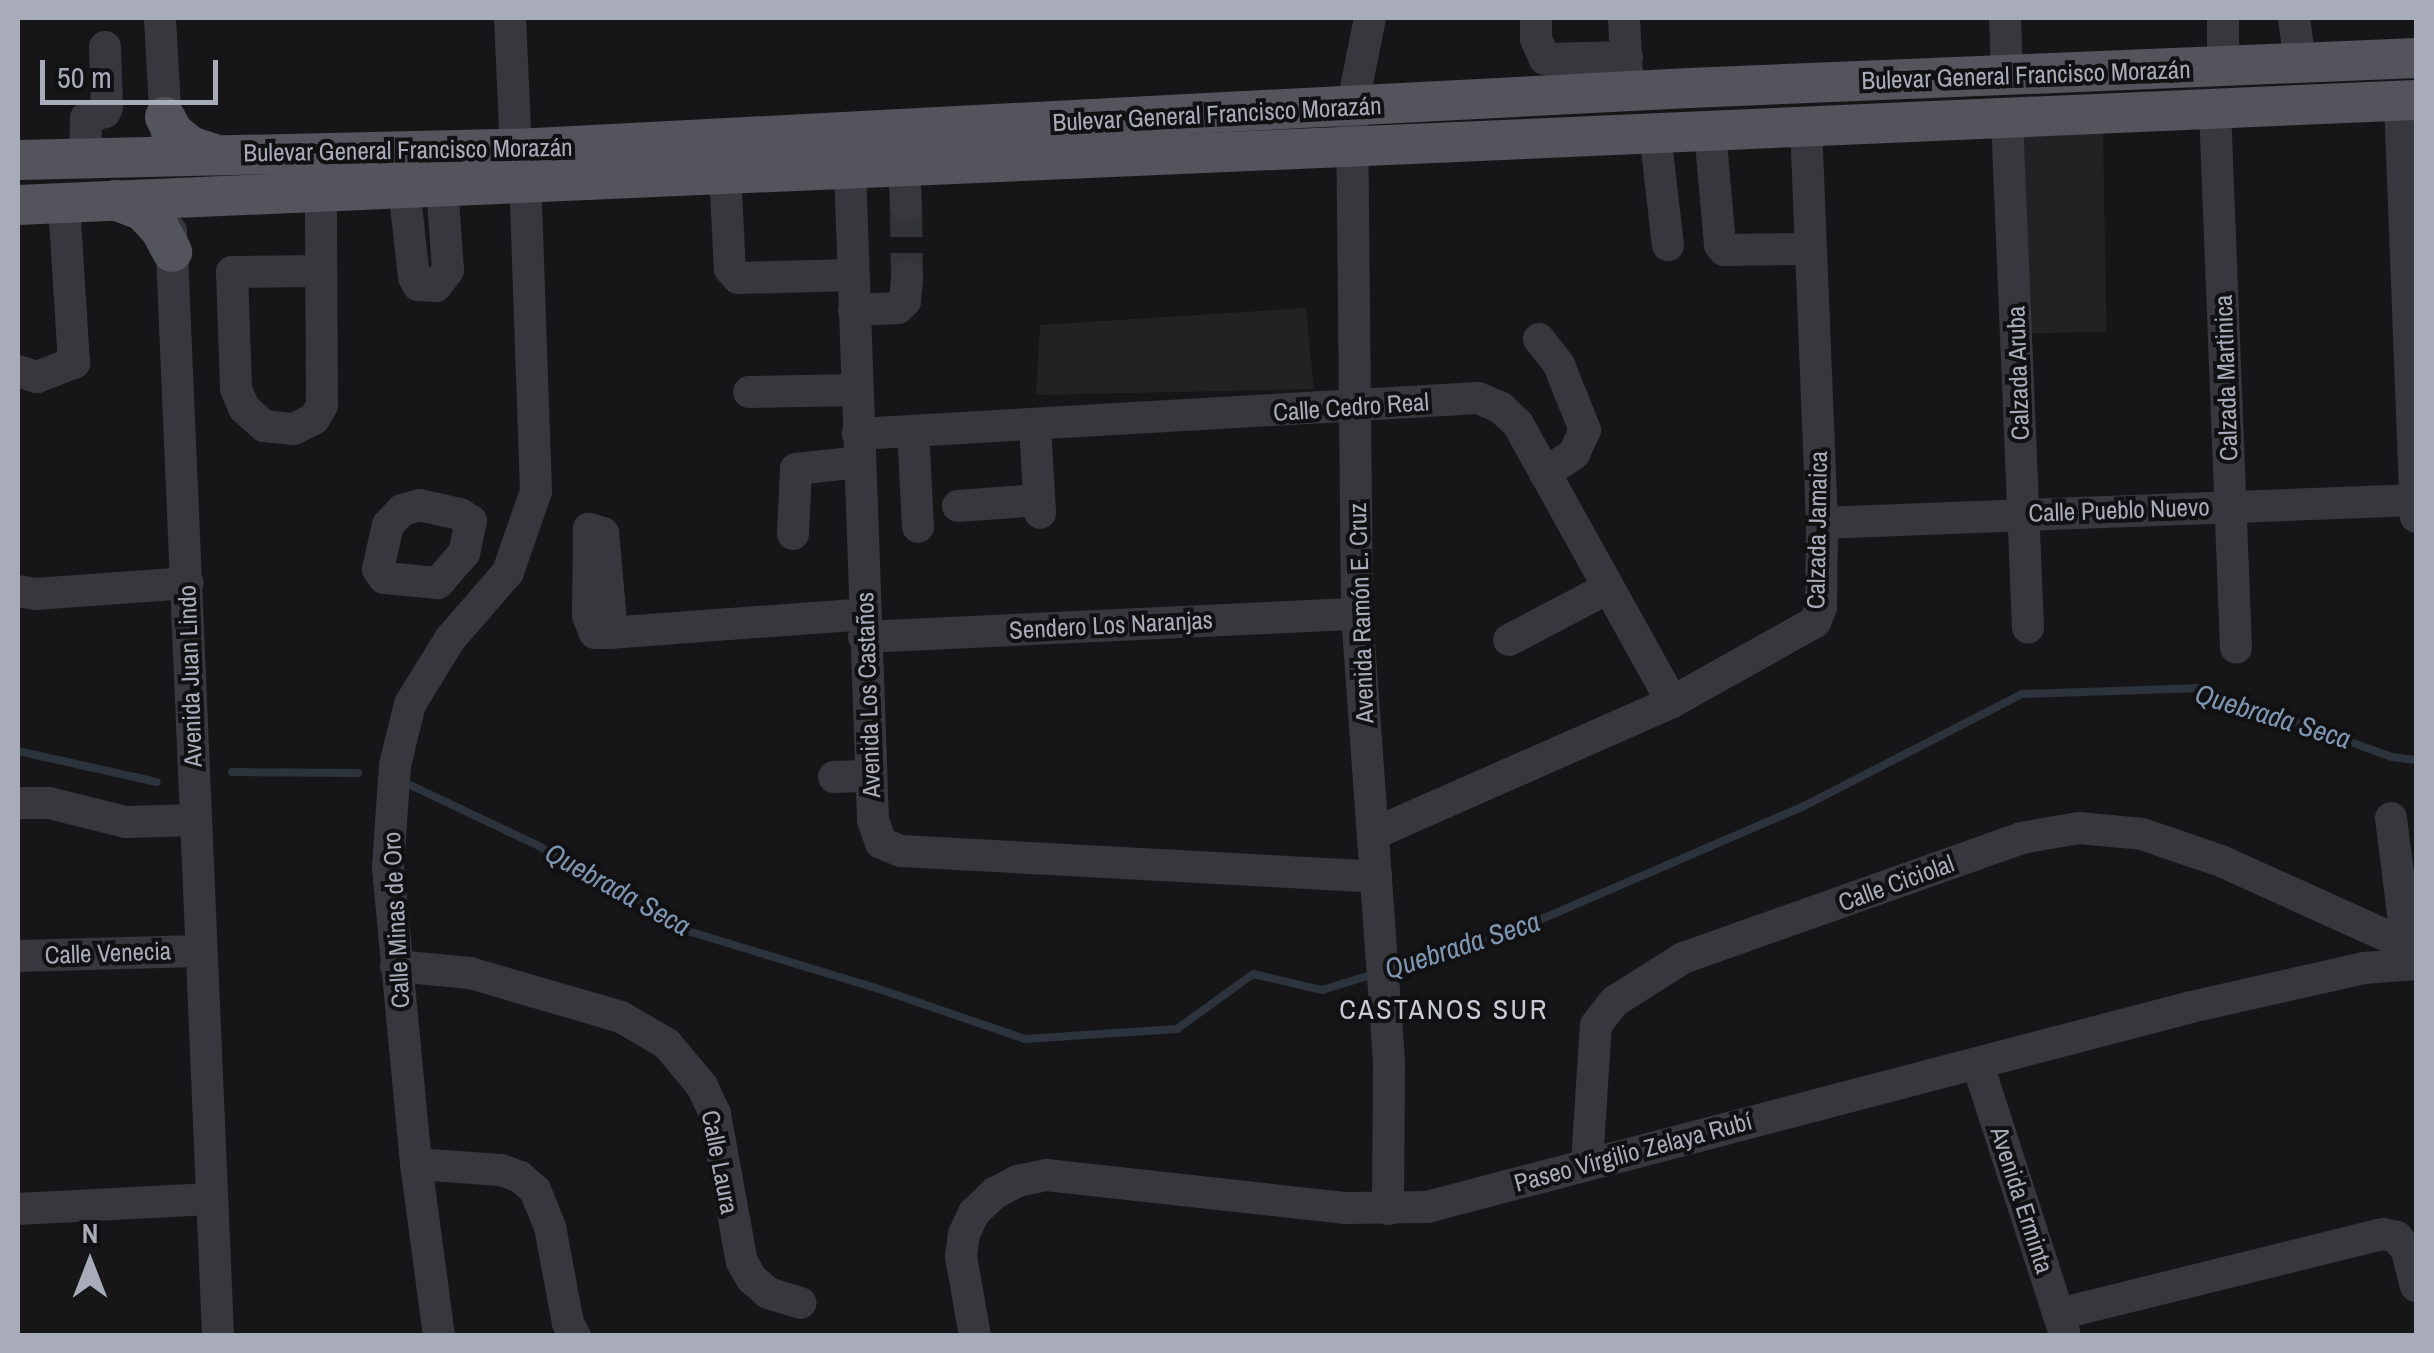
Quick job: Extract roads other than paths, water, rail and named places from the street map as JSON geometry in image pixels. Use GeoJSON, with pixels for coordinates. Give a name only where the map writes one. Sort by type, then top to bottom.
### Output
{"type":"FeatureCollection","features":[{"type":"Feature","properties":{"kind":"main road"},"geometry":{"type":"LineString","coordinates":[[2340,62],[2416,47]]}},
{"type":"Feature","properties":{"kind":"main road","name":"Bulevar General Francisco Morazán"},"geometry":{"type":"LineString","coordinates":[[18,160],[85,158],[166,136],[214,154],[725,174],[850,168],[905,185],[1354,127],[1626,74],[2008,76],[2416,58]]}},
{"type":"Feature","properties":{"kind":"main road","name":"Bulevar General Francisco Morazán"},"geometry":{"type":"LineString","coordinates":[[18,205],[423,187],[521,166],[1354,127],[1654,133],[2408,101]]}},
{"type":"Feature","properties":{"kind":"main road"},"geometry":{"type":"LineString","coordinates":[[172,252],[178,228],[194,207],[216,196]]}},
{"type":"Feature","properties":{"kind":"main road"},"geometry":{"type":"LineString","coordinates":[[116,200],[143,211],[160,229],[172,252]]}},
{"type":"Feature","properties":{"kind":"street","name":"Avenida Juan Lindo"},"geometry":{"type":"LineString","coordinates":[[160,18],[188,583],[198,951],[218,1336]]}},
{"type":"Feature","properties":{"kind":"street","name":"Calle Minas de Oro"},"geometry":{"type":"LineString","coordinates":[[439,1336],[416,1164],[388,867],[395,765],[410,704],[450,639],[508,572],[536,492],[510,18]]}},
{"type":"Feature","properties":{"kind":"street","name":"Avenida Ramón E. Cruz"},"geometry":{"type":"LineString","coordinates":[[1370,18],[1354,127],[1357,614],[1388,1063],[1388,1210]]}},
{"type":"Feature","properties":{"kind":"street"},"geometry":{"type":"LineString","coordinates":[[1536,18],[1536,39],[1545,59],[1626,74],[1624,18]]}},
{"type":"Feature","properties":{"kind":"street"},"geometry":{"type":"LineString","coordinates":[[2005,18],[2008,76]]}},
{"type":"Feature","properties":{"kind":"street"},"geometry":{"type":"LineString","coordinates":[[2222,18],[2223,66]]}},
{"type":"Feature","properties":{"kind":"street"},"geometry":{"type":"LineString","coordinates":[[2294,18],[2300,63]]}},
{"type":"Feature","properties":{"kind":"street"},"geometry":{"type":"LineString","coordinates":[[85,158],[86,118],[105,112],[107,107],[105,46]]}},
{"type":"Feature","properties":{"kind":"street"},"geometry":{"type":"LineString","coordinates":[[2408,101],[2416,517]]}},
{"type":"Feature","properties":{"kind":"street","name":"Calzada Martinica"},"geometry":{"type":"LineString","coordinates":[[2215,109],[2236,648]]}},
{"type":"Feature","properties":{"kind":"street","name":"Calzada Aruba"},"geometry":{"type":"LineString","coordinates":[[2007,118],[2028,628]]}},
{"type":"Feature","properties":{"kind":"street","name":"Calzada Jamaica"},"geometry":{"type":"LineString","coordinates":[[1373,834],[1672,702],[1815,622],[1821,607],[1822,522],[1806,126]]}},
{"type":"Feature","properties":{"kind":"street"},"geometry":{"type":"LineString","coordinates":[[1710,130],[1720,245],[1724,250],[1811,249]]}},
{"type":"Feature","properties":{"kind":"street"},"geometry":{"type":"LineString","coordinates":[[1654,133],[1668,244]]}},
{"type":"Feature","properties":{"kind":"street","name":"Avenida Los Castaños"},"geometry":{"type":"LineString","coordinates":[[850,168],[864,625],[873,820],[881,843],[901,851],[1376,877]]}},
{"type":"Feature","properties":{"kind":"street"},"geometry":{"type":"LineString","coordinates":[[725,174],[730,269],[738,278],[853,275]]}},
{"type":"Feature","properties":{"kind":"street"},"geometry":{"type":"LineString","coordinates":[[319,270],[233,270],[236,389],[244,408],[264,426],[294,429],[314,419],[322,405],[320,192]]}},
{"type":"Feature","properties":{"kind":"street"},"geometry":{"type":"LineString","coordinates":[[38,366],[74,363],[64,203]]}},
{"type":"Feature","properties":{"kind":"street"},"geometry":{"type":"LineString","coordinates":[[854,310],[898,308],[905,301],[907,276]]}},
{"type":"Feature","properties":{"kind":"street"},"geometry":{"type":"LineString","coordinates":[[1539,339],[1559,365],[1585,430],[1574,454],[1545,473]]}},
{"type":"Feature","properties":{"kind":"street"},"geometry":{"type":"LineString","coordinates":[[179,388],[236,389]]}},
{"type":"Feature","properties":{"kind":"street"},"geometry":{"type":"LineString","coordinates":[[749,392],[857,390]]}},
{"type":"Feature","properties":{"kind":"street","name":"Calle Cedro Real"},"geometry":{"type":"LineString","coordinates":[[793,534],[796,468],[912,432],[1478,398],[1500,408],[1518,424],[1672,702]]}},
{"type":"Feature","properties":{"kind":"street"},"geometry":{"type":"LineString","coordinates":[[958,506],[1039,507],[1035,425]]}},
{"type":"Feature","properties":{"kind":"street"},"geometry":{"type":"LineString","coordinates":[[912,432],[918,526]]}},
{"type":"Feature","properties":{"kind":"street","name":"Calle Pueblo Nuevo"},"geometry":{"type":"LineString","coordinates":[[1822,522],[2416,500]]}},
{"type":"Feature","properties":{"kind":"street"},"geometry":{"type":"LineString","coordinates":[[458,560],[497,584]]}},
{"type":"Feature","properties":{"kind":"street"},"geometry":{"type":"LineString","coordinates":[[18,591],[35,594],[188,583]]}},
{"type":"Feature","properties":{"kind":"street"},"geometry":{"type":"LineString","coordinates":[[1509,640],[1608,588]]}},
{"type":"Feature","properties":{"kind":"street","name":"Sendero Los Naranjas"},"geometry":{"type":"LineString","coordinates":[[612,633],[1357,614]]}},
{"type":"Feature","properties":{"kind":"street"},"geometry":{"type":"LineString","coordinates":[[834,777],[871,776]]}},
{"type":"Feature","properties":{"kind":"street"},"geometry":{"type":"LineString","coordinates":[[18,803],[49,803],[126,822],[194,820]]}},
{"type":"Feature","properties":{"kind":"street"},"geometry":{"type":"LineString","coordinates":[[2391,818],[2413,953]]}},
{"type":"Feature","properties":{"kind":"street","name":"Calle Ciciolal"},"geometry":{"type":"LineString","coordinates":[[1587,1163],[1596,1024],[1615,1001],[1684,958],[2020,838],[2079,828],[2142,834],[2221,861],[2345,917],[2413,953]]}},
{"type":"Feature","properties":{"kind":"street"},"geometry":{"type":"LineString","coordinates":[[2335,974],[2352,945],[2345,917]]}},
{"type":"Feature","properties":{"kind":"street","name":"Calle Venecia"},"geometry":{"type":"LineString","coordinates":[[18,956],[198,951]]}},
{"type":"Feature","properties":{"kind":"street","name":"Paseo Virgilio Zelaya Rubí"},"geometry":{"type":"LineString","coordinates":[[975,1336],[961,1257],[964,1234],[974,1213],[995,1192],[1018,1181],[1046,1175],[1078,1177],[1388,1210],[1427,1207],[2413,953]]}},
{"type":"Feature","properties":{"kind":"street","name":"Calle Laura"},"geometry":{"type":"LineString","coordinates":[[396,966],[470,973],[621,1018],[666,1044],[702,1086],[715,1114],[742,1262],[752,1279],[768,1293],[801,1302]]}},
{"type":"Feature","properties":{"kind":"street","name":"Avenida Erminta"},"geometry":{"type":"LineString","coordinates":[[1978,1065],[2062,1325]]}},
{"type":"Feature","properties":{"kind":"street"},"geometry":{"type":"LineString","coordinates":[[416,1164],[501,1170],[520,1177],[535,1190],[550,1227],[568,1324],[575,1336]]}},
{"type":"Feature","properties":{"kind":"street"},"geometry":{"type":"LineString","coordinates":[[18,1208],[210,1199]]}},
{"type":"Feature","properties":{"kind":"street"},"geometry":{"type":"LineString","coordinates":[[2062,1325],[2383,1234],[2396,1238],[2406,1251],[2416,1286]]}},
{"type":"Feature","properties":{"kind":"waterway","name":"Quebrada Seca"},"geometry":{"type":"LineString","coordinates":[[1392,969],[1507,934],[1804,806],[2022,694],[2201,688],[2392,757],[2416,760]]}},
{"type":"Feature","properties":{"kind":"waterway","name":"Quebrada Seca"},"geometry":{"type":"LineString","coordinates":[[18,751],[157,782]]}},
{"type":"Feature","properties":{"kind":"waterway"},"geometry":{"type":"LineString","coordinates":[[232,772],[358,773]]}},
{"type":"Feature","properties":{"kind":"waterway","name":"Quebrada Seca"},"geometry":{"type":"LineString","coordinates":[[404,782],[539,846],[688,931],[882,990],[1025,1039],[1177,1029],[1253,974],[1322,990],[1374,974]]}},
{"type":"Feature","properties":{"kind":"tunnel"},"geometry":{"type":"LineString","coordinates":[[906,205],[907,276]]}},
{"type":"Feature","properties":{"kind":"district","name":"CASTANOS SUR"},"geometry":{"type":"Point","coordinates":[1444,1009]}}]}
